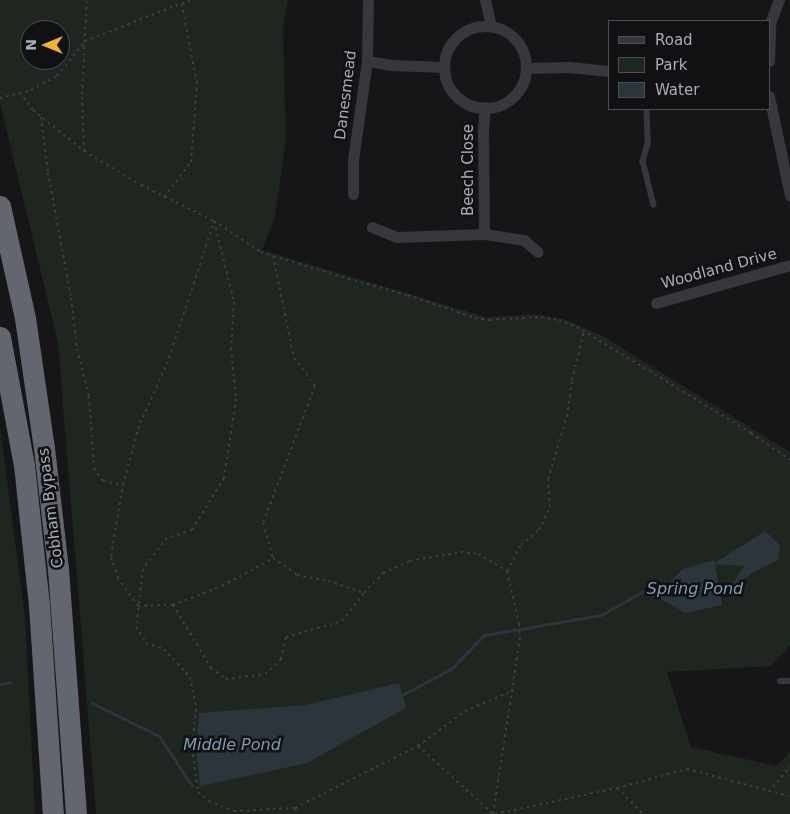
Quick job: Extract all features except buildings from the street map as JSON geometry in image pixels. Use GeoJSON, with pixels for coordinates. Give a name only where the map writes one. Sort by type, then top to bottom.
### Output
{"type":"FeatureCollection","features":[{"type":"Feature","properties":{"kind":"highway","name":"Cobham Bypass"},"geometry":{"type":"LineString","coordinates":[[0,206],[25,318],[44,448],[58,569],[76,814]]}},
{"type":"Feature","properties":{"kind":"highway","name":"Cobham Bypass"},"geometry":{"type":"LineString","coordinates":[[0,337],[24,465],[39,605],[53,814]]}},
{"type":"Feature","properties":{"kind":"street","name":"Danesmead"},"geometry":{"type":"LineString","coordinates":[[353,194],[353,160],[367,61],[368,0]]}},
{"type":"Feature","properties":{"kind":"street"},"geometry":{"type":"LineString","coordinates":[[485,0],[490,26]]}},
{"type":"Feature","properties":{"kind":"street"},"geometry":{"type":"LineString","coordinates":[[770,23],[779,0]]}},
{"type":"Feature","properties":{"kind":"street"},"geometry":{"type":"LineString","coordinates":[[367,61],[391,65],[444,67],[449,46],[454,40],[472,28],[490,26],[511,35],[523,52],[526,68],[569,67],[608,71]]}},
{"type":"Feature","properties":{"kind":"street","name":"Beech Close"},"geometry":{"type":"LineString","coordinates":[[444,67],[447,82],[458,98],[475,107],[496,107],[508,101],[523,82],[526,68]]}},
{"type":"Feature","properties":{"kind":"street"},"geometry":{"type":"LineString","coordinates":[[770,101],[790,196]]}},
{"type":"Feature","properties":{"kind":"street","name":"Beech Close"},"geometry":{"type":"LineString","coordinates":[[484,234],[483,129],[485,107]]}},
{"type":"Feature","properties":{"kind":"street"},"geometry":{"type":"LineString","coordinates":[[372,227],[397,236],[484,234],[524,240],[538,252]]}},
{"type":"Feature","properties":{"kind":"street","name":"Woodland Drive"},"geometry":{"type":"LineString","coordinates":[[656,302],[790,266]]}},
{"type":"Feature","properties":{"kind":"lane"},"geometry":{"type":"LineString","coordinates":[[647,110],[648,144],[643,162],[654,205]]}},
{"type":"Feature","properties":{"kind":"lane"},"geometry":{"type":"LineString","coordinates":[[780,681],[790,681]]}},
{"type":"Feature","properties":{"kind":"path"},"geometry":{"type":"LineString","coordinates":[[84,151],[82,94],[87,0]]}},
{"type":"Feature","properties":{"kind":"path"},"geometry":{"type":"LineString","coordinates":[[164,197],[191,162],[197,83],[182,5],[184,0]]}},
{"type":"Feature","properties":{"kind":"path"},"geometry":{"type":"LineString","coordinates":[[0,98],[20,92],[57,76],[86,41],[182,5],[190,0]]}},
{"type":"Feature","properties":{"kind":"path"},"geometry":{"type":"LineString","coordinates":[[20,92],[33,110],[84,151],[141,186],[214,221],[261,252],[408,295],[476,318],[490,320],[541,318],[559,320],[584,331],[790,460]]}},
{"type":"Feature","properties":{"kind":"path"},"geometry":{"type":"LineString","coordinates":[[42,117],[49,181],[71,298],[77,349],[89,396],[94,468],[104,481],[123,485]]}},
{"type":"Feature","properties":{"kind":"path"},"geometry":{"type":"LineString","coordinates":[[138,606],[118,578],[111,556],[123,485],[140,424],[167,364],[214,221]]}},
{"type":"Feature","properties":{"kind":"path"},"geometry":{"type":"LineString","coordinates":[[214,221],[234,302],[231,348],[236,399],[224,478],[192,530],[167,538],[143,569],[136,627],[146,642],[164,650],[190,678],[196,708],[192,748],[198,792],[209,801],[234,811],[295,808],[418,746],[465,711],[514,690]]}},
{"type":"Feature","properties":{"kind":"path"},"geometry":{"type":"LineString","coordinates":[[273,256],[294,358],[315,386],[263,523],[273,558],[296,576],[328,581],[364,593]]}},
{"type":"Feature","properties":{"kind":"path"},"geometry":{"type":"LineString","coordinates":[[494,814],[496,784],[514,690],[520,638],[519,624],[507,571],[521,545],[539,530],[550,507],[548,480],[567,416],[572,380],[584,331]]}},
{"type":"Feature","properties":{"kind":"path"},"geometry":{"type":"LineString","coordinates":[[173,605],[210,668],[226,679],[265,674],[281,659],[286,637],[342,621],[383,573],[410,561],[461,552],[478,554],[507,571]]}},
{"type":"Feature","properties":{"kind":"path"},"geometry":{"type":"LineString","coordinates":[[138,606],[173,605],[222,586],[273,558]]}},
{"type":"Feature","properties":{"kind":"path"},"geometry":{"type":"LineString","coordinates":[[418,746],[494,814]]}},
{"type":"Feature","properties":{"kind":"path"},"geometry":{"type":"LineString","coordinates":[[769,792],[790,767]]}},
{"type":"Feature","properties":{"kind":"path"},"geometry":{"type":"LineString","coordinates":[[494,814],[617,788],[687,769],[790,796]]}},
{"type":"Feature","properties":{"kind":"path"},"geometry":{"type":"LineString","coordinates":[[617,788],[643,814]]}},
{"type":"Feature","properties":{"kind":"path"},"geometry":{"type":"LineString","coordinates":[[295,808],[298,814]]}},
{"type":"Feature","properties":{"kind":"green space"},"geometry":{"type":"Polygon","coordinates":[[[0,0],[288,0],[283,26],[286,140],[275,217],[262,250],[486,317],[535,314],[564,319],[601,335],[790,452],[790,646],[771,666],[667,672],[691,747],[776,766],[790,752],[790,814],[96,814],[58,343],[0,103],[0,0]]]}},
{"type":"Feature","properties":{"kind":"green space"},"geometry":{"type":"Polygon","coordinates":[[[0,426],[25,617],[35,814],[0,814],[0,426]]]}},
{"type":"Feature","properties":{"kind":"water","name":"Spring Pond"},"geometry":{"type":"Polygon","coordinates":[[[765,531],[780,545],[778,560],[752,573],[725,596],[744,566],[715,564],[722,605],[685,613],[656,596],[683,569],[714,560],[715,563],[765,531]]]}},
{"type":"Feature","properties":{"kind":"water","name":"Middle Pond"},"geometry":{"type":"Polygon","coordinates":[[[399,683],[406,708],[307,763],[200,786],[196,748],[199,713],[306,705],[399,683]]]}},
{"type":"Feature","properties":{"kind":"waterway","name":"Spring Pond"},"geometry":{"type":"LineString","coordinates":[[402,695],[451,669],[484,635],[601,615],[642,592],[656,596]]}},
{"type":"Feature","properties":{"kind":"waterway"},"geometry":{"type":"LineString","coordinates":[[0,684],[11,682]]}},
{"type":"Feature","properties":{"kind":"waterway"},"geometry":{"type":"LineString","coordinates":[[92,703],[159,736],[192,786]]}}]}
